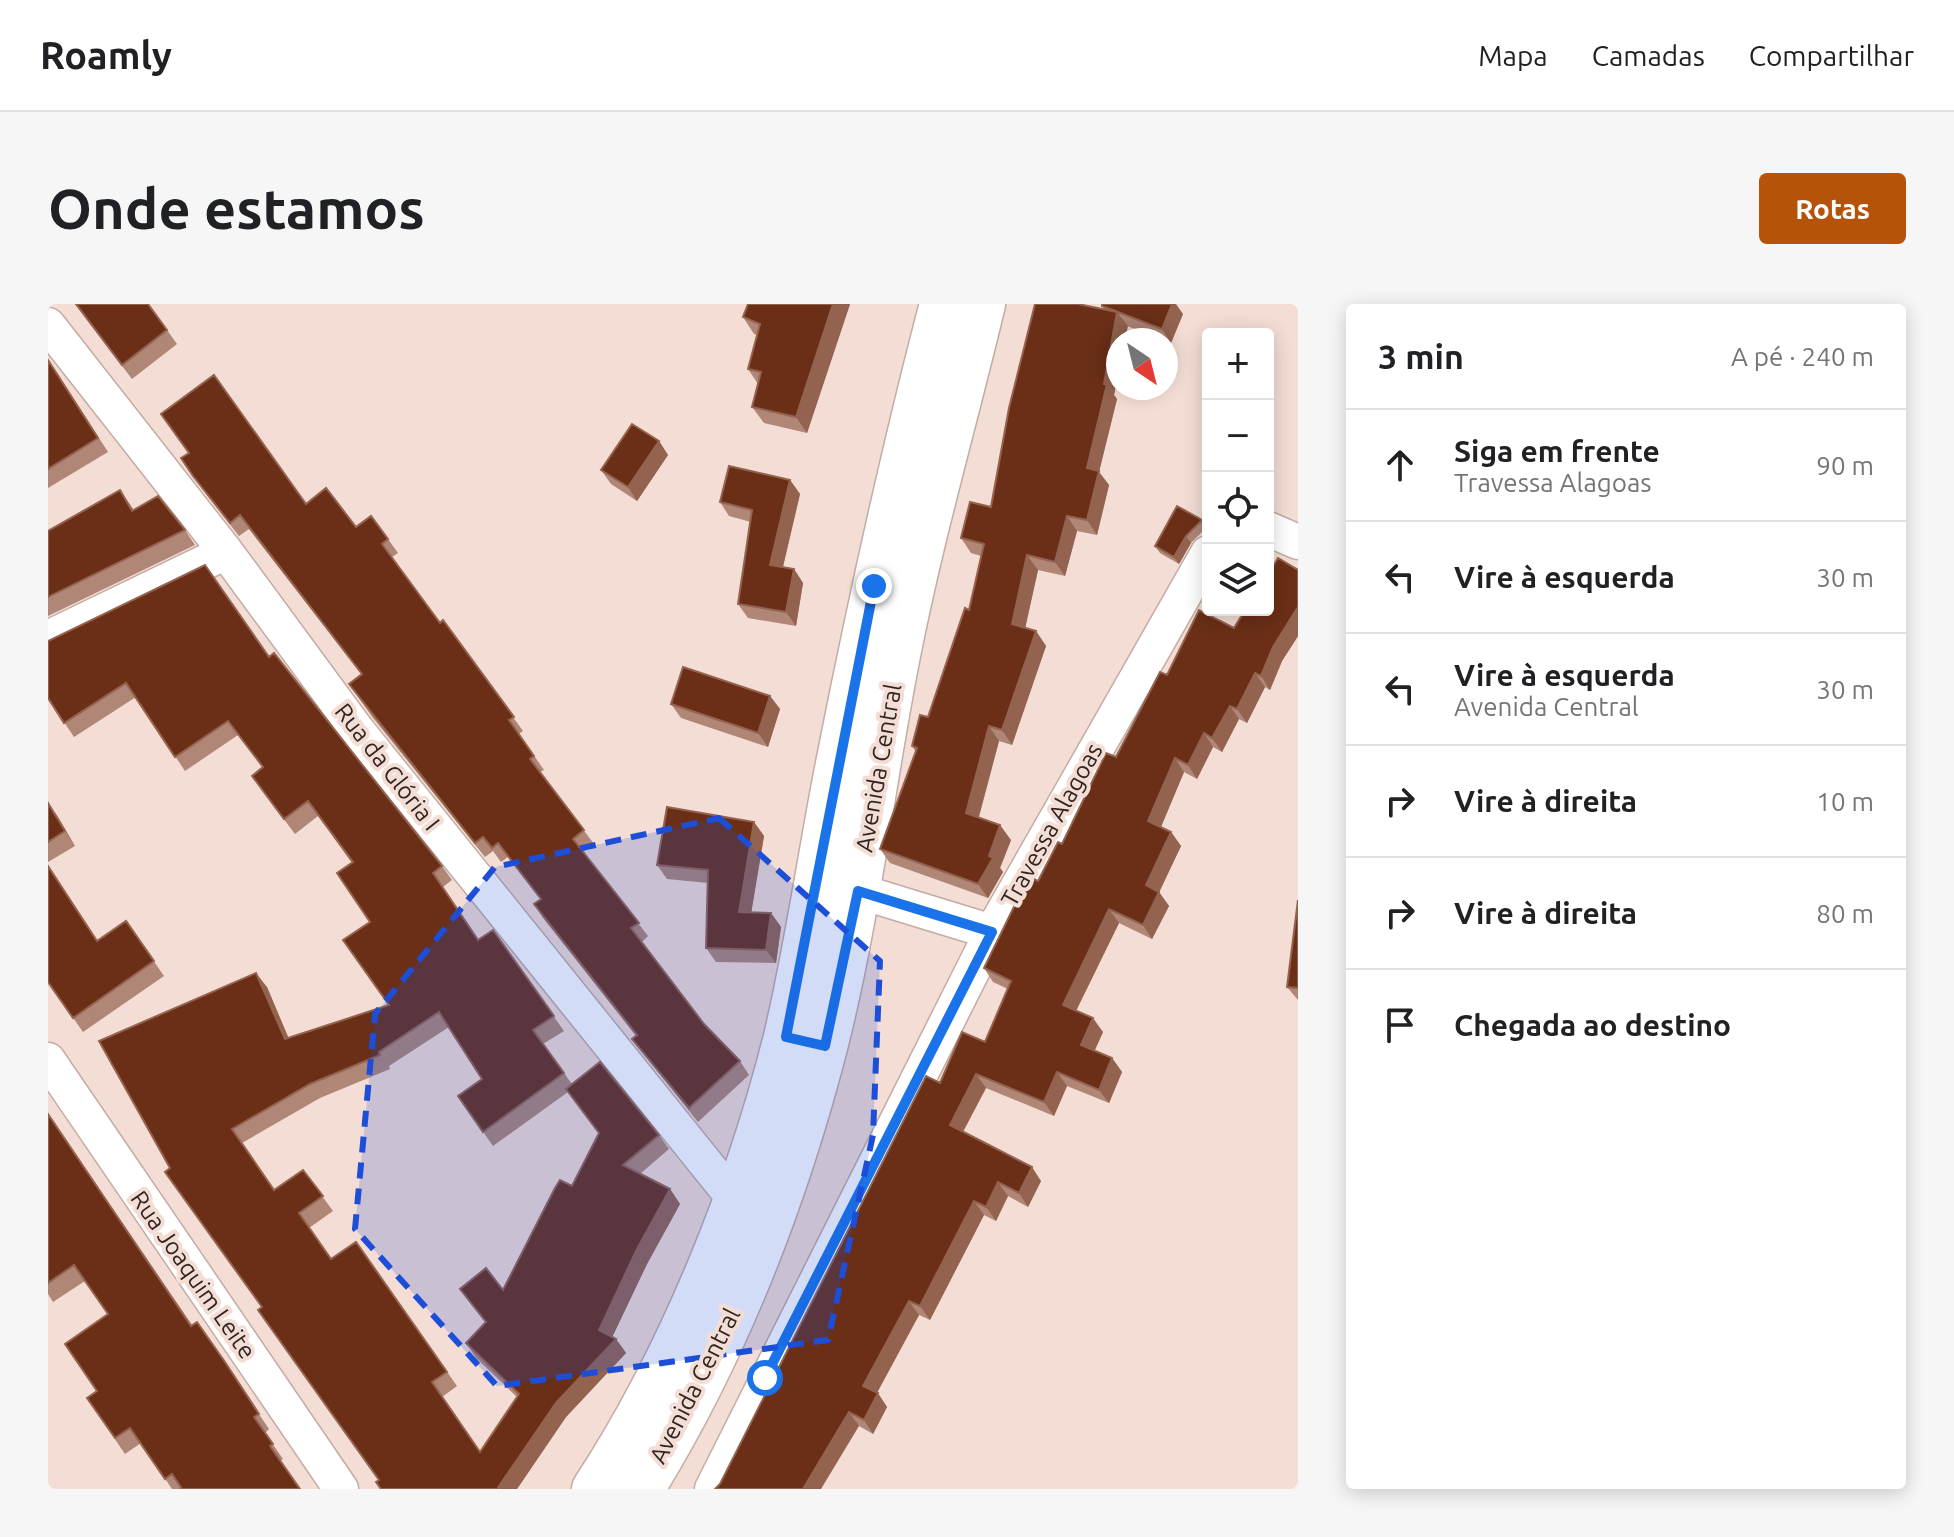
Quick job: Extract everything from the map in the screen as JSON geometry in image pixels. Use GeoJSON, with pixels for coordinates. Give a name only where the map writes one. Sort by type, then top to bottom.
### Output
{"type":"FeatureCollection","features":[{"type":"Feature","properties":{"kind":"main road"},"geometry":{"type":"LineString","coordinates":[[594,1489],[628,1437],[660,1374],[805,1042],[874,586],[905,447],[942,304]]}},
{"type":"Feature","properties":{"kind":"main road","name":"Avenida Central"},"geometry":{"type":"LineString","coordinates":[[643,1489],[674,1435],[745,1286],[779,1201],[805,1042],[858,891],[898,654],[983,304]]}},
{"type":"Feature","properties":{"kind":"street","name":"Rua da Glória I"},"geometry":{"type":"LineString","coordinates":[[48,325],[226,552],[357,730],[736,1201]]}},
{"type":"Feature","properties":{"kind":"street"},"geometry":{"type":"LineString","coordinates":[[1274,532],[1298,542]]}},
{"type":"Feature","properties":{"kind":"street"},"geometry":{"type":"LineString","coordinates":[[48,638],[226,552]]}},
{"type":"Feature","properties":{"kind":"street","name":"Travessa Alagoas"},"geometry":{"type":"LineString","coordinates":[[712,1489],[992,932],[1202,564]]}},
{"type":"Feature","properties":{"kind":"street"},"geometry":{"type":"LineString","coordinates":[[858,891],[992,932]]}},
{"type":"Feature","properties":{"kind":"street","name":"Rua Joaquim Leite"},"geometry":{"type":"LineString","coordinates":[[48,1060],[341,1489]]}},
{"type":"Feature","properties":{"kind":"highlighted area"},"geometry":{"type":"Polygon","coordinates":[[[719,818],[880,961],[873,1135],[828,1340],[497,1386],[355,1229],[375,1014],[495,867],[719,818]]]}},
{"type":"Feature","properties":{"kind":"building"},"geometry":{"type":"Polygon","coordinates":[[[76,304],[148,304],[167,330],[122,365],[76,304]]]}},
{"type":"Feature","properties":{"kind":"building"},"geometry":{"type":"Polygon","coordinates":[[[748,304],[833,304],[796,417],[752,407],[761,372],[748,369],[760,324],[743,317],[748,304]]]}},
{"type":"Feature","properties":{"kind":"building"},"geometry":{"type":"Polygon","coordinates":[[[1035,304],[1078,304],[1117,312],[1114,328],[1106,328],[1106,388],[1087,468],[1099,471],[1087,520],[1067,516],[1055,562],[1027,555],[1012,624],[1036,631],[1002,730],[989,726],[966,813],[1000,825],[989,856],[993,858],[978,884],[880,849],[917,748],[912,746],[920,715],[928,717],[965,608],[969,610],[984,544],[961,538],[970,502],[991,507],[1009,408],[1035,304]]]}},
{"type":"Feature","properties":{"kind":"building"},"geometry":{"type":"Polygon","coordinates":[[[1102,304],[1172,304],[1162,328],[1102,304]]]}},
{"type":"Feature","properties":{"kind":"building"},"geometry":{"type":"Polygon","coordinates":[[[48,360],[98,438],[48,469],[48,360]]]}},
{"type":"Feature","properties":{"kind":"building"},"geometry":{"type":"Polygon","coordinates":[[[214,375],[306,504],[326,488],[356,527],[371,516],[388,539],[382,544],[514,717],[509,720],[534,756],[530,759],[584,830],[573,839],[639,923],[631,928],[704,1024],[740,1061],[689,1108],[632,1039],[637,1035],[534,904],[541,899],[498,843],[492,848],[483,837],[475,843],[349,684],[362,674],[240,515],[230,523],[181,458],[189,453],[161,414],[214,375]]]}},
{"type":"Feature","properties":{"kind":"building"},"geometry":{"type":"Polygon","coordinates":[[[632,424],[659,441],[628,487],[601,470],[632,424]]]}},
{"type":"Feature","properties":{"kind":"building"},"geometry":{"type":"Polygon","coordinates":[[[729,466],[790,480],[770,565],[794,569],[786,612],[738,604],[752,510],[720,502],[729,466]]]}},
{"type":"Feature","properties":{"kind":"building"},"geometry":{"type":"Polygon","coordinates":[[[120,490],[132,511],[158,496],[185,530],[48,597],[48,531],[120,490]]]}},
{"type":"Feature","properties":{"kind":"building"},"geometry":{"type":"Polygon","coordinates":[[[1177,506],[1202,520],[1186,536],[1174,557],[1155,546],[1177,506]]]}},
{"type":"Feature","properties":{"kind":"building"},"geometry":{"type":"Polygon","coordinates":[[[1278,558],[1298,570],[1298,607],[1273,647],[1261,676],[1255,673],[1237,709],[1230,706],[1212,738],[1204,733],[1188,765],[1175,758],[1148,821],[1171,832],[1146,885],[1159,892],[1143,925],[1109,909],[1063,1005],[1093,1018],[1081,1045],[1112,1058],[1099,1090],[1057,1072],[1044,1102],[976,1074],[950,1125],[1032,1167],[1019,1193],[998,1182],[986,1207],[974,1201],[920,1306],[909,1301],[863,1386],[878,1393],[864,1420],[849,1412],[803,1489],[715,1489],[926,1076],[940,1083],[962,1032],[985,1042],[1011,981],[984,968],[1029,876],[1038,881],[1058,842],[1062,844],[1106,753],[1116,757],[1160,672],[1167,675],[1199,610],[1202,616],[1211,616],[1234,628],[1241,616],[1274,616],[1274,564],[1278,558]]]}},
{"type":"Feature","properties":{"kind":"building"},"geometry":{"type":"Polygon","coordinates":[[[205,565],[269,657],[274,653],[442,866],[433,873],[478,940],[493,930],[554,1016],[533,1030],[564,1073],[483,1132],[458,1096],[482,1079],[439,1012],[379,1052],[380,1055],[310,1084],[232,1129],[274,1190],[303,1170],[323,1196],[299,1213],[331,1259],[356,1242],[447,1372],[432,1382],[480,1452],[519,1394],[466,1343],[486,1322],[460,1289],[486,1268],[503,1290],[560,1180],[572,1186],[599,1133],[566,1089],[600,1062],[659,1135],[623,1165],[670,1189],[637,1249],[599,1330],[616,1339],[556,1403],[497,1489],[381,1489],[376,1482],[379,1480],[258,1310],[262,1307],[165,1172],[170,1168],[99,1041],[256,973],[285,1039],[389,1005],[343,940],[370,922],[337,873],[353,862],[308,801],[284,819],[252,776],[263,767],[228,721],[175,757],[126,683],[64,723],[48,698],[48,641],[205,565]]]}},
{"type":"Feature","properties":{"kind":"building"},"geometry":{"type":"Polygon","coordinates":[[[683,667],[770,696],[758,733],[671,704],[683,667]]]}},
{"type":"Feature","properties":{"kind":"building"},"geometry":{"type":"Polygon","coordinates":[[[48,803],[65,831],[48,842],[48,803]]]}},
{"type":"Feature","properties":{"kind":"building"},"geometry":{"type":"Polygon","coordinates":[[[667,807],[754,822],[739,912],[771,913],[766,950],[706,948],[708,870],[657,865],[667,807]]]}},
{"type":"Feature","properties":{"kind":"building"},"geometry":{"type":"Polygon","coordinates":[[[48,866],[97,941],[126,921],[154,961],[73,1018],[48,982],[48,866]]]}},
{"type":"Feature","properties":{"kind":"building"},"geometry":{"type":"Polygon","coordinates":[[[1298,900],[1298,988],[1287,987],[1298,900]]]}},
{"type":"Feature","properties":{"kind":"building"},"geometry":{"type":"Polygon","coordinates":[[[48,1114],[191,1326],[197,1322],[225,1362],[259,1414],[254,1417],[273,1444],[270,1446],[300,1489],[182,1489],[172,1474],[165,1479],[130,1428],[115,1438],[87,1398],[97,1391],[65,1344],[108,1314],[74,1265],[48,1283],[48,1114]]]}},
{"type":"Feature","properties":{"kind":"route"},"geometry":{"type":"LineString","coordinates":[[765,1378],[992,932],[858,891],[825,1046],[786,1037],[874,586]]}}]}
